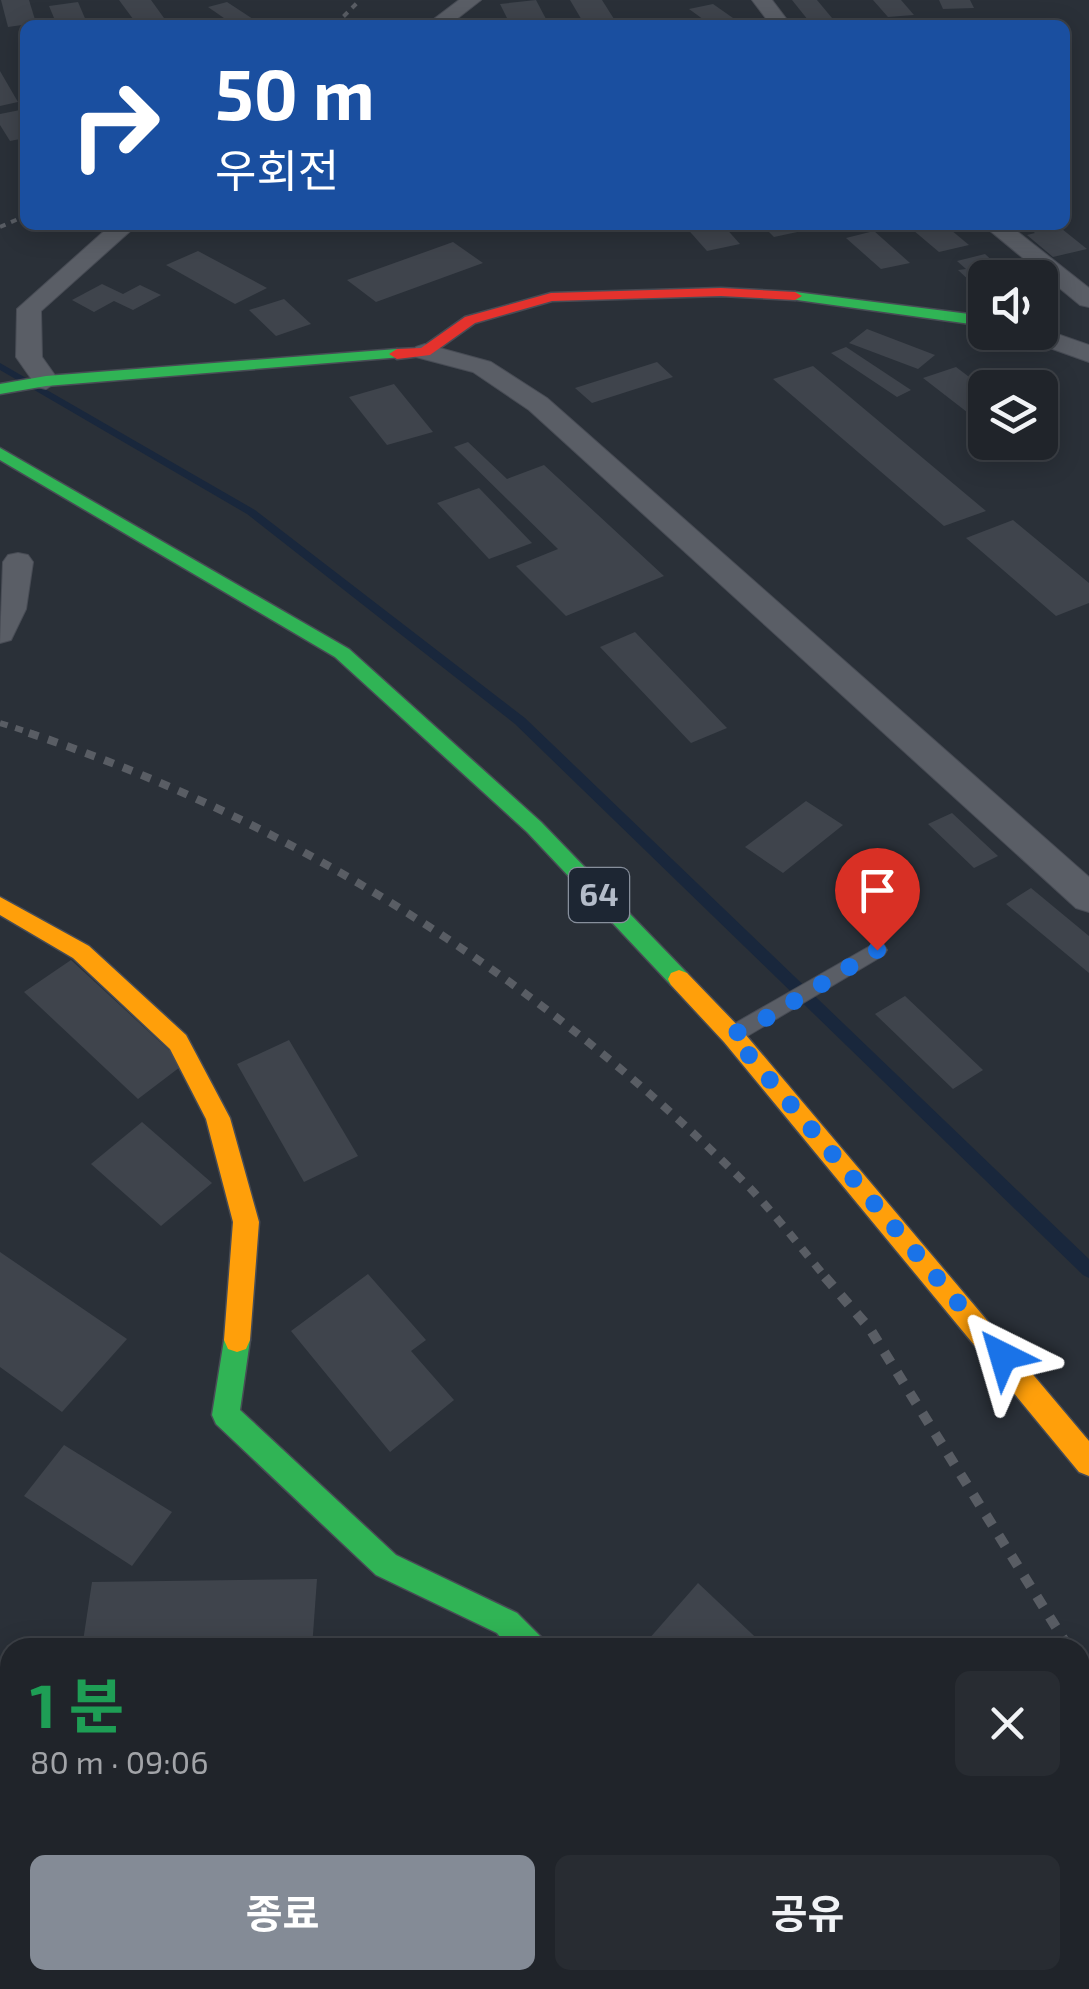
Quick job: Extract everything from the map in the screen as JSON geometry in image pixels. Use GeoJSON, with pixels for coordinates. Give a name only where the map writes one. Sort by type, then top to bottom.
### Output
{"type":"FeatureCollection","features":[{"type":"Feature","properties":{"kind":"street"},"geometry":{"type":"LineString","coordinates":[[443,20],[472,0]]}},
{"type":"Feature","properties":{"kind":"street"},"geometry":{"type":"LineString","coordinates":[[762,0],[777,20]]}},
{"type":"Feature","properties":{"kind":"street"},"geometry":{"type":"LineString","coordinates":[[46,381],[28,357],[29,308],[119,230]]}},
{"type":"Feature","properties":{"kind":"street"},"geometry":{"type":"LineString","coordinates":[[1001,230],[1089,300]]}},
{"type":"Feature","properties":{"kind":"street"},"geometry":{"type":"LineString","coordinates":[[424,352],[470,320],[551,297],[776,294],[968,319]]}},
{"type":"Feature","properties":{"kind":"street"},"geometry":{"type":"LineString","coordinates":[[1058,343],[1089,354]]}},
{"type":"Feature","properties":{"kind":"street"},"geometry":{"type":"LineString","coordinates":[[0,389],[46,381],[424,352],[482,367],[538,404],[1089,898]]}},
{"type":"Feature","properties":{"kind":"street","name":"64"},"geometry":{"type":"LineString","coordinates":[[0,453],[342,652],[534,827],[732,1035],[1089,1462]]}},
{"type":"Feature","properties":{"kind":"street"},"geometry":{"type":"LineString","coordinates":[[0,633],[11,608],[18,562]]}},
{"type":"Feature","properties":{"kind":"street"},"geometry":{"type":"LineString","coordinates":[[0,906],[81,952],[178,1042],[218,1118],[246,1222],[242,1308],[226,1416],[386,1565],[508,1623],[521,1638]]}},
{"type":"Feature","properties":{"kind":"lane"},"geometry":{"type":"LineString","coordinates":[[732,1035],[877,950]]}},
{"type":"Feature","properties":{"kind":"building"},"geometry":{"type":"Polygon","coordinates":[[[1,0],[29,0],[35,20],[20,20],[20,25],[8,27],[1,0]]]}},
{"type":"Feature","properties":{"kind":"building"},"geometry":{"type":"Polygon","coordinates":[[[119,0],[151,0],[164,18],[153,20],[134,20],[119,0]]]}},
{"type":"Feature","properties":{"kind":"building"},"geometry":{"type":"Polygon","coordinates":[[[536,0],[546,19],[508,20],[500,4],[536,0]]]}},
{"type":"Feature","properties":{"kind":"building"},"geometry":{"type":"Polygon","coordinates":[[[570,0],[602,0],[614,19],[604,20],[582,20],[570,0]]]}},
{"type":"Feature","properties":{"kind":"building"},"geometry":{"type":"Polygon","coordinates":[[[792,0],[817,0],[832,18],[808,20],[792,0]]]}},
{"type":"Feature","properties":{"kind":"building"},"geometry":{"type":"Polygon","coordinates":[[[873,0],[901,0],[914,15],[888,17],[873,0]]]}},
{"type":"Feature","properties":{"kind":"building"},"geometry":{"type":"Polygon","coordinates":[[[939,0],[970,0],[974,8],[943,9],[939,0]]]}},
{"type":"Feature","properties":{"kind":"building"},"geometry":{"type":"Polygon","coordinates":[[[78,2],[86,20],[55,20],[49,6],[78,2]]]}},
{"type":"Feature","properties":{"kind":"building"},"geometry":{"type":"Polygon","coordinates":[[[227,2],[254,20],[227,20],[208,7],[227,2]]]}},
{"type":"Feature","properties":{"kind":"building"},"geometry":{"type":"Polygon","coordinates":[[[713,4],[736,20],[704,20],[689,9],[713,4]]]}},
{"type":"Feature","properties":{"kind":"building"},"geometry":{"type":"Polygon","coordinates":[[[0,71],[18,102],[0,106],[0,71]]]}},
{"type":"Feature","properties":{"kind":"building"},"geometry":{"type":"Polygon","coordinates":[[[20,110],[20,139],[10,141],[0,125],[0,114],[20,110]]]}},
{"type":"Feature","properties":{"kind":"building"},"geometry":{"type":"Polygon","coordinates":[[[688,230],[727,230],[740,244],[707,251],[688,230]]]}},
{"type":"Feature","properties":{"kind":"building"},"geometry":{"type":"Polygon","coordinates":[[[767,230],[802,231],[774,237],[767,230]]]}},
{"type":"Feature","properties":{"kind":"building"},"geometry":{"type":"Polygon","coordinates":[[[913,230],[951,230],[969,245],[939,252],[913,230]]]}},
{"type":"Feature","properties":{"kind":"building"},"geometry":{"type":"Polygon","coordinates":[[[1031,230],[1063,230],[1087,249],[1053,257],[1027,235],[1035,233],[1031,230]]]}},
{"type":"Feature","properties":{"kind":"building"},"geometry":{"type":"Polygon","coordinates":[[[874,231],[910,263],[881,269],[846,238],[874,231]]]}},
{"type":"Feature","properties":{"kind":"building"},"geometry":{"type":"Polygon","coordinates":[[[453,242],[483,263],[376,302],[347,280],[453,242]]]}},
{"type":"Feature","properties":{"kind":"building"},"geometry":{"type":"Polygon","coordinates":[[[198,251],[267,288],[235,304],[166,265],[198,251]]]}},
{"type":"Feature","properties":{"kind":"building"},"geometry":{"type":"Polygon","coordinates":[[[985,254],[992,260],[968,260],[968,279],[958,270],[966,269],[957,261],[985,254]]]}},
{"type":"Feature","properties":{"kind":"building"},"geometry":{"type":"Polygon","coordinates":[[[102,284],[123,294],[140,285],[161,295],[133,310],[114,301],[94,312],[72,300],[102,284]]]}},
{"type":"Feature","properties":{"kind":"building"},"geometry":{"type":"Polygon","coordinates":[[[284,299],[311,324],[276,336],[249,310],[284,299]]]}},
{"type":"Feature","properties":{"kind":"building"},"geometry":{"type":"Polygon","coordinates":[[[867,329],[935,355],[918,369],[849,343],[867,329]]]}},
{"type":"Feature","properties":{"kind":"building"},"geometry":{"type":"Polygon","coordinates":[[[846,347],[911,390],[897,397],[831,353],[846,347]]]}},
{"type":"Feature","properties":{"kind":"building"},"geometry":{"type":"Polygon","coordinates":[[[657,362],[673,377],[592,403],[575,388],[657,362]]]}},
{"type":"Feature","properties":{"kind":"building"},"geometry":{"type":"Polygon","coordinates":[[[813,366],[986,511],[944,526],[773,379],[813,366]]]}},
{"type":"Feature","properties":{"kind":"building"},"geometry":{"type":"Polygon","coordinates":[[[956,367],[968,376],[968,413],[923,378],[956,367]]]}},
{"type":"Feature","properties":{"kind":"building"},"geometry":{"type":"Polygon","coordinates":[[[394,384],[433,432],[387,445],[349,397],[394,384]]]}},
{"type":"Feature","properties":{"kind":"building"},"geometry":{"type":"Polygon","coordinates":[[[468,442],[507,479],[544,465],[664,576],[566,616],[516,566],[558,549],[454,447],[468,442]]]}},
{"type":"Feature","properties":{"kind":"building"},"geometry":{"type":"Polygon","coordinates":[[[479,488],[532,543],[489,559],[437,503],[479,488]]]}},
{"type":"Feature","properties":{"kind":"building"},"geometry":{"type":"Polygon","coordinates":[[[1013,520],[1089,583],[1089,603],[1056,616],[966,538],[1013,520]]]}},
{"type":"Feature","properties":{"kind":"building"},"geometry":{"type":"Polygon","coordinates":[[[635,632],[727,728],[691,743],[600,647],[635,632]]]}},
{"type":"Feature","properties":{"kind":"building"},"geometry":{"type":"Polygon","coordinates":[[[806,801],[843,825],[783,873],[745,847],[806,801]]]}},
{"type":"Feature","properties":{"kind":"building"},"geometry":{"type":"Polygon","coordinates":[[[952,813],[998,856],[974,868],[928,824],[952,813]]]}},
{"type":"Feature","properties":{"kind":"building"},"geometry":{"type":"Polygon","coordinates":[[[1031,888],[1089,936],[1089,973],[1006,904],[1031,888]]]}},
{"type":"Feature","properties":{"kind":"building"},"geometry":{"type":"Polygon","coordinates":[[[71,960],[184,1064],[138,1099],[24,992],[71,960]]]}},
{"type":"Feature","properties":{"kind":"building"},"geometry":{"type":"Polygon","coordinates":[[[905,996],[983,1070],[953,1089],[875,1014],[905,996]]]}},
{"type":"Feature","properties":{"kind":"building"},"geometry":{"type":"Polygon","coordinates":[[[289,1040],[358,1156],[304,1182],[237,1064],[289,1040]]]}},
{"type":"Feature","properties":{"kind":"building"},"geometry":{"type":"Polygon","coordinates":[[[142,1122],[212,1183],[161,1226],[91,1164],[142,1122]]]}},
{"type":"Feature","properties":{"kind":"building"},"geometry":{"type":"Polygon","coordinates":[[[0,1252],[127,1339],[62,1412],[0,1367],[0,1252]]]}},
{"type":"Feature","properties":{"kind":"building"},"geometry":{"type":"Polygon","coordinates":[[[368,1274],[426,1340],[411,1351],[454,1400],[390,1452],[291,1331],[368,1274]]]}},
{"type":"Feature","properties":{"kind":"building"},"geometry":{"type":"Polygon","coordinates":[[[64,1445],[172,1512],[132,1566],[24,1496],[64,1445]]]}},
{"type":"Feature","properties":{"kind":"building"},"geometry":{"type":"Polygon","coordinates":[[[317,1579],[313,1638],[84,1638],[92,1582],[317,1579]]]}},
{"type":"Feature","properties":{"kind":"building"},"geometry":{"type":"Polygon","coordinates":[[[698,1583],[756,1638],[650,1638],[698,1583]]]}},
{"type":"Feature","properties":{"kind":"waterway"},"geometry":{"type":"LineString","coordinates":[[0,366],[251,512],[520,721],[1089,1270]]}},
{"type":"Feature","properties":{"kind":"railway"},"geometry":{"type":"LineString","coordinates":[[340,20],[360,0]]}},
{"type":"Feature","properties":{"kind":"railway"},"geometry":{"type":"LineString","coordinates":[[0,227],[20,218]]}},
{"type":"Feature","properties":{"kind":"railway"},"geometry":{"type":"LineString","coordinates":[[0,723],[37,735]]}},
{"type":"Feature","properties":{"kind":"railway"},"geometry":{"type":"LineString","coordinates":[[29,733],[129,770],[320,861],[500,975],[666,1108],[754,1193],[827,1279]]}},
{"type":"Feature","properties":{"kind":"railway"},"geometry":{"type":"LineString","coordinates":[[825,1277],[870,1329],[1063,1638]]}},
{"type":"Feature","properties":{"kind":"traffic: fast"},"geometry":{"type":"LineString","coordinates":[[795,296],[968,319]]}},
{"type":"Feature","properties":{"kind":"traffic: fast"},"geometry":{"type":"LineString","coordinates":[[0,389],[46,381],[397,354]]}},
{"type":"Feature","properties":{"kind":"traffic: fast"},"geometry":{"type":"LineString","coordinates":[[0,453],[342,653],[534,827],[679,979]]}},
{"type":"Feature","properties":{"kind":"traffic: fast"},"geometry":{"type":"LineString","coordinates":[[237,1340],[226,1415],[386,1565],[507,1623],[521,1638]]}},
{"type":"Feature","properties":{"kind":"traffic: slow"},"geometry":{"type":"LineString","coordinates":[[0,905],[81,952],[178,1042],[218,1118],[246,1222],[237,1340]]}},
{"type":"Feature","properties":{"kind":"traffic: slow"},"geometry":{"type":"LineString","coordinates":[[679,979],[732,1035],[1089,1462]]}},
{"type":"Feature","properties":{"kind":"traffic: jam"},"geometry":{"type":"LineString","coordinates":[[397,354],[425,352],[470,320],[551,297],[721,292],[795,296]]}},
{"type":"Feature","properties":{"kind":"route"},"geometry":{"type":"LineString","coordinates":[[877,950],[732,1035],[1003,1356]]}}]}
